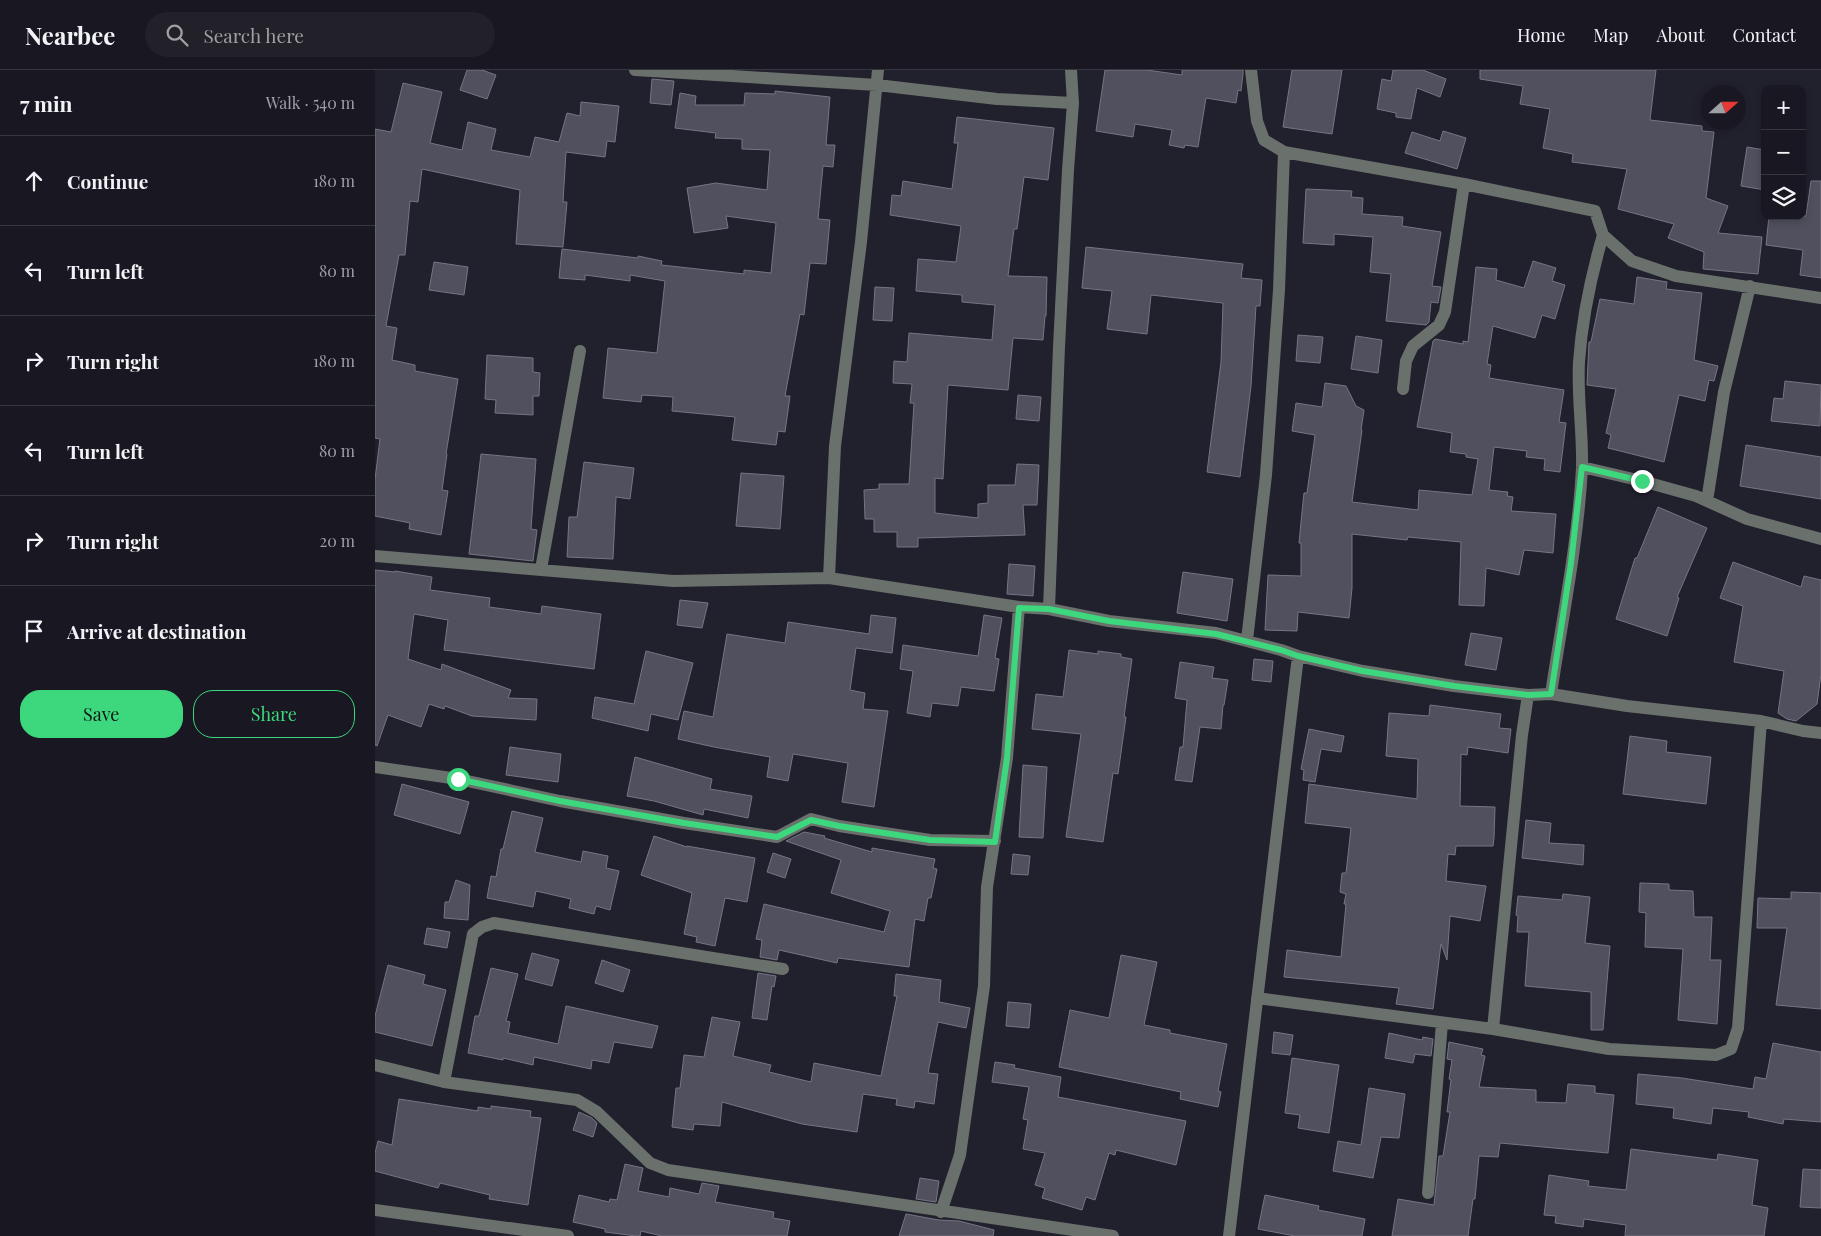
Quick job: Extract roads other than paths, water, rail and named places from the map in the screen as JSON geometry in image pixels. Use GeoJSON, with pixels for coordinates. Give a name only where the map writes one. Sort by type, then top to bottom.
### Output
{"type":"FeatureCollection","features":[{"type":"Feature","properties":{"kind":"street"},"geometry":{"type":"LineString","coordinates":[[635,70],[877,85],[997,98],[1073,103]]}},
{"type":"Feature","properties":{"kind":"street"},"geometry":{"type":"LineString","coordinates":[[829,578],[835,446],[861,242],[878,70]]}},
{"type":"Feature","properties":{"kind":"street"},"geometry":{"type":"LineString","coordinates":[[1049,609],[1059,347],[1073,103],[1071,70]]}},
{"type":"Feature","properties":{"kind":"street"},"geometry":{"type":"LineString","coordinates":[[1251,70],[1257,121],[1264,140],[1284,152],[1464,184],[1595,212],[1603,235],[1632,260],[1676,276],[1821,298]]}},
{"type":"Feature","properties":{"kind":"street"},"geometry":{"type":"LineString","coordinates":[[1247,640],[1266,475],[1279,290],[1284,152]]}},
{"type":"Feature","properties":{"kind":"street"},"geometry":{"type":"LineString","coordinates":[[1403,389],[1405,361],[1413,346],[1439,324],[1445,312],[1464,184]]}},
{"type":"Feature","properties":{"kind":"street"},"geometry":{"type":"LineString","coordinates":[[1551,694],[1573,546],[1582,467],[1579,363],[1592,273],[1603,235]]}},
{"type":"Feature","properties":{"kind":"street"},"geometry":{"type":"LineString","coordinates":[[1707,501],[1724,392],[1750,286]]}},
{"type":"Feature","properties":{"kind":"street"},"geometry":{"type":"LineString","coordinates":[[541,569],[580,351]]}},
{"type":"Feature","properties":{"kind":"street"},"geometry":{"type":"LineString","coordinates":[[1582,467],[1642,481],[1707,501],[1747,519],[1821,539]]}},
{"type":"Feature","properties":{"kind":"street"},"geometry":{"type":"LineString","coordinates":[[375,556],[673,581],[829,578],[1019,608],[1049,609],[1109,621],[1216,634],[1247,640],[1298,656],[1363,671],[1454,686],[1528,695],[1551,694],[1627,706],[1761,721],[1803,731],[1821,733]]}},
{"type":"Feature","properties":{"kind":"street"},"geometry":{"type":"LineString","coordinates":[[941,1212],[960,1155],[984,986],[987,887],[1007,758],[1019,608]]}},
{"type":"Feature","properties":{"kind":"street"},"geometry":{"type":"LineString","coordinates":[[1229,1236],[1298,656]]}},
{"type":"Feature","properties":{"kind":"street"},"geometry":{"type":"LineString","coordinates":[[1493,1029],[1522,735],[1528,695]]}},
{"type":"Feature","properties":{"kind":"street"},"geometry":{"type":"LineString","coordinates":[[1257,998],[1493,1029],[1609,1049],[1716,1055],[1731,1048],[1738,1028],[1761,721]]}},
{"type":"Feature","properties":{"kind":"street"},"geometry":{"type":"LineString","coordinates":[[375,767],[458,779],[560,801],[777,837],[811,820],[930,840],[995,842]]}},
{"type":"Feature","properties":{"kind":"street"},"geometry":{"type":"LineString","coordinates":[[444,1082],[473,934],[482,927],[494,923],[783,968]]}},
{"type":"Feature","properties":{"kind":"street"},"geometry":{"type":"LineString","coordinates":[[1429,1193],[1442,1023]]}},
{"type":"Feature","properties":{"kind":"street"},"geometry":{"type":"LineString","coordinates":[[375,1065],[444,1082],[577,1100],[597,1112],[650,1163],[668,1170],[1113,1236]]}},
{"type":"Feature","properties":{"kind":"street"},"geometry":{"type":"LineString","coordinates":[[375,1210],[568,1236]]}}]}
